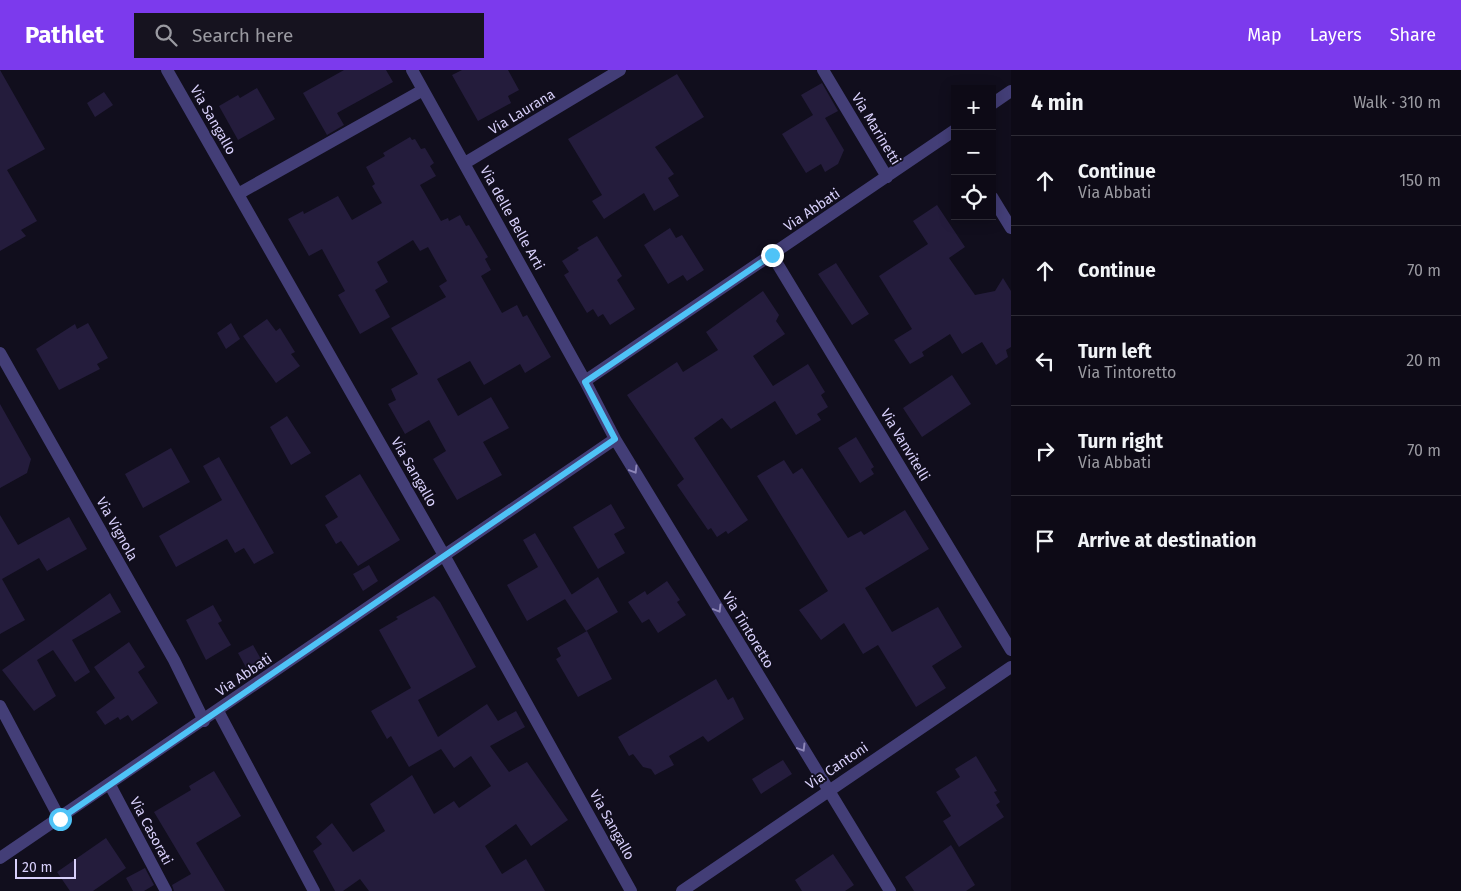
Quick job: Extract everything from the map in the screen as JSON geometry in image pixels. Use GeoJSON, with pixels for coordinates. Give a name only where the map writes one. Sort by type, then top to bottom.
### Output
{"type":"FeatureCollection","features":[{"type":"Feature","properties":{"kind":"street","name":"Via Sangallo"},"geometry":{"type":"LineString","coordinates":[[167,70],[445,557],[632,891]]}},
{"type":"Feature","properties":{"kind":"street","name":"Via delle Belle Arti"},"geometry":{"type":"LineString","coordinates":[[412,70],[585,382]]}},
{"type":"Feature","properties":{"kind":"street","name":"Via Laurana"},"geometry":{"type":"LineString","coordinates":[[465,163],[620,70]]}},
{"type":"Feature","properties":{"kind":"street","name":"Via Marinetti"},"geometry":{"type":"LineString","coordinates":[[823,70],[888,177]]}},
{"type":"Feature","properties":{"kind":"street"},"geometry":{"type":"LineString","coordinates":[[238,194],[423,90]]}},
{"type":"Feature","properties":{"kind":"street"},"geometry":{"type":"LineString","coordinates":[[996,101],[1011,91]]}},
{"type":"Feature","properties":{"kind":"street","name":"Via Abbati"},"geometry":{"type":"LineString","coordinates":[[585,382],[951,135]]}},
{"type":"Feature","properties":{"kind":"street"},"geometry":{"type":"LineString","coordinates":[[996,204],[1011,228]]}},
{"type":"Feature","properties":{"kind":"street","name":"Via Vanvitelli"},"geometry":{"type":"LineString","coordinates":[[772,255],[1011,650]]}},
{"type":"Feature","properties":{"kind":"street","name":"Via Vignola"},"geometry":{"type":"LineString","coordinates":[[0,353],[174,660],[204,721]]}},
{"type":"Feature","properties":{"kind":"street","name":"Via Tintoretto"},"geometry":{"type":"LineString","coordinates":[[585,382],[615,439],[890,891]]}},
{"type":"Feature","properties":{"kind":"street","name":"Via Abbati"},"geometry":{"type":"LineString","coordinates":[[0,858],[445,557],[615,439]]}},
{"type":"Feature","properties":{"kind":"street","name":"Via Cantoni"},"geometry":{"type":"LineString","coordinates":[[682,891],[1011,667]]}},
{"type":"Feature","properties":{"kind":"street"},"geometry":{"type":"LineString","coordinates":[[0,706],[60,819]]}},
{"type":"Feature","properties":{"kind":"street"},"geometry":{"type":"LineString","coordinates":[[218,711],[314,891]]}},
{"type":"Feature","properties":{"kind":"street","name":"Via Casorati"},"geometry":{"type":"LineString","coordinates":[[110,785],[166,891]]}},
{"type":"Feature","properties":{"kind":"building"},"geometry":{"type":"Polygon","coordinates":[[[0,70],[45,149],[7,170],[37,221],[21,230],[26,236],[0,251],[0,70]]]}},
{"type":"Feature","properties":{"kind":"building"},"geometry":{"type":"Polygon","coordinates":[[[344,70],[386,70],[393,82],[337,113],[344,125],[327,135],[303,93],[344,70]]]}},
{"type":"Feature","properties":{"kind":"building"},"geometry":{"type":"Polygon","coordinates":[[[462,70],[508,70],[519,90],[508,96],[511,103],[478,121],[452,75],[462,70]]]}},
{"type":"Feature","properties":{"kind":"building"},"geometry":{"type":"Polygon","coordinates":[[[677,74],[704,117],[655,147],[674,174],[668,178],[679,196],[654,211],[644,193],[604,219],[592,201],[602,195],[568,139],[677,74]]]}},
{"type":"Feature","properties":{"kind":"building"},"geometry":{"type":"Polygon","coordinates":[[[822,83],[838,111],[825,118],[844,150],[838,164],[825,172],[821,164],[806,173],[782,134],[813,115],[801,95],[822,83]]]}},
{"type":"Feature","properties":{"kind":"building"},"geometry":{"type":"Polygon","coordinates":[[[257,88],[275,119],[238,140],[219,106],[238,95],[240,98],[257,88]]]}},
{"type":"Feature","properties":{"kind":"building"},"geometry":{"type":"Polygon","coordinates":[[[104,92],[113,105],[95,117],[87,103],[104,92]]]}},
{"type":"Feature","properties":{"kind":"building"},"geometry":{"type":"Polygon","coordinates":[[[410,137],[412,140],[415,139],[421,149],[425,148],[434,163],[430,166],[436,176],[420,185],[441,221],[448,218],[449,221],[460,215],[466,226],[469,225],[488,257],[485,259],[491,270],[481,276],[502,313],[517,305],[523,317],[527,315],[551,357],[525,373],[520,364],[484,385],[470,361],[437,379],[458,416],[491,397],[509,428],[483,442],[502,475],[457,500],[433,459],[446,451],[429,420],[405,434],[388,404],[396,400],[391,389],[418,374],[391,328],[446,297],[439,286],[447,281],[428,247],[420,251],[413,240],[377,262],[388,282],[375,290],[390,317],[360,334],[338,295],[345,291],[322,249],[309,256],[288,219],[303,211],[304,214],[338,196],[352,220],[382,203],[372,186],[375,184],[366,167],[385,156],[383,153],[410,137]]]}},
{"type":"Feature","properties":{"kind":"building"},"geometry":{"type":"Polygon","coordinates":[[[937,205],[965,247],[949,258],[975,295],[995,291],[1003,278],[1011,291],[1011,347],[1006,350],[1008,357],[996,365],[982,342],[962,354],[950,334],[922,352],[924,356],[910,364],[894,340],[912,329],[879,276],[928,244],[913,221],[937,205]]]}},
{"type":"Feature","properties":{"kind":"building"},"geometry":{"type":"Polygon","coordinates":[[[670,228],[676,238],[682,235],[704,270],[687,281],[683,275],[668,284],[644,245],[670,228]]]}},
{"type":"Feature","properties":{"kind":"building"},"geometry":{"type":"Polygon","coordinates":[[[597,236],[622,276],[617,280],[635,309],[610,325],[603,314],[598,317],[593,309],[587,313],[564,275],[569,272],[562,261],[579,250],[577,248],[597,236]]]}},
{"type":"Feature","properties":{"kind":"building"},"geometry":{"type":"Polygon","coordinates":[[[836,263],[869,314],[852,325],[818,274],[836,263]]]}},
{"type":"Feature","properties":{"kind":"building"},"geometry":{"type":"Polygon","coordinates":[[[763,291],[779,315],[776,321],[785,334],[753,356],[773,386],[808,364],[825,392],[821,395],[828,407],[817,414],[821,420],[796,435],[775,401],[731,429],[722,418],[694,438],[748,520],[728,534],[726,531],[717,537],[711,528],[708,530],[677,485],[684,479],[627,395],[677,362],[683,372],[718,350],[706,332],[763,291]]]}},
{"type":"Feature","properties":{"kind":"building"},"geometry":{"type":"Polygon","coordinates":[[[267,319],[276,331],[280,328],[295,352],[291,354],[300,366],[276,383],[243,336],[267,319]]]}},
{"type":"Feature","properties":{"kind":"building"},"geometry":{"type":"Polygon","coordinates":[[[88,323],[108,358],[97,364],[100,369],[59,390],[36,349],[75,324],[77,329],[88,323]]]}},
{"type":"Feature","properties":{"kind":"building"},"geometry":{"type":"Polygon","coordinates":[[[231,323],[240,339],[226,349],[217,333],[231,323]]]}},
{"type":"Feature","properties":{"kind":"building"},"geometry":{"type":"Polygon","coordinates":[[[952,375],[971,404],[922,437],[903,408],[952,375]]]}},
{"type":"Feature","properties":{"kind":"building"},"geometry":{"type":"Polygon","coordinates":[[[0,404],[31,459],[27,473],[0,488],[0,404]]]}},
{"type":"Feature","properties":{"kind":"building"},"geometry":{"type":"Polygon","coordinates":[[[287,416],[311,453],[291,465],[270,427],[287,416]]]}},
{"type":"Feature","properties":{"kind":"building"},"geometry":{"type":"Polygon","coordinates":[[[856,437],[874,467],[871,469],[874,474],[860,483],[838,448],[856,437]]]}},
{"type":"Feature","properties":{"kind":"building"},"geometry":{"type":"Polygon","coordinates":[[[171,448],[190,482],[143,508],[125,474],[171,448]]]}},
{"type":"Feature","properties":{"kind":"building"},"geometry":{"type":"Polygon","coordinates":[[[219,457],[274,553],[254,564],[244,548],[235,553],[227,539],[176,567],[159,536],[222,500],[203,466],[219,457]]]}},
{"type":"Feature","properties":{"kind":"building"},"geometry":{"type":"Polygon","coordinates":[[[784,460],[793,474],[802,468],[848,538],[861,531],[864,535],[905,510],[929,549],[865,588],[892,632],[938,607],[962,647],[932,666],[946,688],[916,707],[878,645],[863,654],[844,623],[821,640],[799,610],[828,591],[757,476],[784,460]]]}},
{"type":"Feature","properties":{"kind":"building"},"geometry":{"type":"Polygon","coordinates":[[[360,474],[400,540],[358,566],[341,541],[336,544],[325,525],[338,517],[325,496],[360,474]]]}},
{"type":"Feature","properties":{"kind":"building"},"geometry":{"type":"Polygon","coordinates":[[[611,504],[625,528],[614,534],[625,553],[598,569],[573,527],[611,504]]]}},
{"type":"Feature","properties":{"kind":"building"},"geometry":{"type":"Polygon","coordinates":[[[0,515],[18,545],[69,517],[87,549],[47,571],[39,558],[2,579],[25,620],[0,634],[0,515]]]}},
{"type":"Feature","properties":{"kind":"building"},"geometry":{"type":"Polygon","coordinates":[[[535,533],[572,595],[527,621],[507,585],[538,567],[523,540],[535,533]]]}},
{"type":"Feature","properties":{"kind":"building"},"geometry":{"type":"Polygon","coordinates":[[[369,565],[378,581],[363,591],[353,574],[369,565]]]}},
{"type":"Feature","properties":{"kind":"building"},"geometry":{"type":"Polygon","coordinates":[[[598,577],[618,612],[586,631],[565,599],[598,577]]]}},
{"type":"Feature","properties":{"kind":"building"},"geometry":{"type":"Polygon","coordinates":[[[667,581],[680,600],[677,602],[686,615],[658,633],[649,619],[642,623],[628,602],[645,591],[647,595],[667,581]]]}},
{"type":"Feature","properties":{"kind":"building"},"geometry":{"type":"Polygon","coordinates":[[[110,593],[121,612],[72,640],[90,672],[75,682],[53,650],[37,660],[56,696],[34,711],[2,670],[110,593]]]}},
{"type":"Feature","properties":{"kind":"building"},"geometry":{"type":"Polygon","coordinates":[[[434,596],[440,602],[476,667],[418,700],[438,737],[487,704],[498,721],[516,711],[525,727],[490,746],[509,772],[527,762],[568,820],[531,846],[516,824],[485,846],[502,874],[526,859],[545,891],[369,891],[360,879],[343,891],[335,891],[313,851],[322,844],[316,837],[332,823],[353,852],[385,831],[370,804],[412,775],[434,814],[454,801],[459,808],[491,786],[471,756],[454,768],[441,749],[409,767],[391,736],[387,739],[371,711],[411,688],[379,630],[398,619],[396,617],[434,596]]]}},
{"type":"Feature","properties":{"kind":"building"},"geometry":{"type":"Polygon","coordinates":[[[213,605],[222,621],[218,623],[231,645],[206,660],[186,620],[213,605]]]}},
{"type":"Feature","properties":{"kind":"building"},"geometry":{"type":"Polygon","coordinates":[[[587,631],[612,679],[578,697],[556,659],[561,656],[557,648],[587,631]]]}},
{"type":"Feature","properties":{"kind":"building"},"geometry":{"type":"Polygon","coordinates":[[[129,642],[145,667],[138,672],[158,703],[132,721],[128,715],[120,720],[118,717],[105,725],[96,712],[115,698],[94,667],[129,642]]]}},
{"type":"Feature","properties":{"kind":"building"},"geometry":{"type":"Polygon","coordinates":[[[253,645],[262,661],[248,671],[238,653],[253,645]]]}},
{"type":"Feature","properties":{"kind":"building"},"geometry":{"type":"Polygon","coordinates":[[[716,679],[728,700],[733,697],[744,719],[708,742],[703,736],[669,756],[674,765],[655,775],[651,769],[643,767],[633,754],[629,756],[618,737],[716,679]]]}},
{"type":"Feature","properties":{"kind":"building"},"geometry":{"type":"Polygon","coordinates":[[[976,756],[997,791],[994,792],[1000,802],[996,805],[1004,817],[959,847],[943,821],[951,816],[936,792],[960,777],[955,769],[976,756]]]}},
{"type":"Feature","properties":{"kind":"building"},"geometry":{"type":"Polygon","coordinates":[[[783,760],[792,774],[761,794],[752,779],[783,760]]]}},
{"type":"Feature","properties":{"kind":"building"},"geometry":{"type":"Polygon","coordinates":[[[214,771],[241,816],[196,843],[225,891],[174,891],[172,885],[191,874],[154,812],[191,790],[189,786],[214,771]]]}},
{"type":"Feature","properties":{"kind":"building"},"geometry":{"type":"Polygon","coordinates":[[[106,838],[126,868],[93,891],[70,891],[57,872],[106,838]]]}},
{"type":"Feature","properties":{"kind":"building"},"geometry":{"type":"Polygon","coordinates":[[[951,845],[975,885],[966,891],[914,891],[905,877],[951,845]]]}},
{"type":"Feature","properties":{"kind":"building"},"geometry":{"type":"Polygon","coordinates":[[[833,854],[854,885],[845,891],[802,891],[795,880],[833,854]]]}},
{"type":"Feature","properties":{"kind":"building"},"geometry":{"type":"Polygon","coordinates":[[[145,868],[154,885],[144,891],[133,891],[126,878],[145,868]]]}},
{"type":"Feature","properties":{"kind":"route"},"geometry":{"type":"LineString","coordinates":[[60,819],[615,439],[585,382],[772,255]]}}]}
